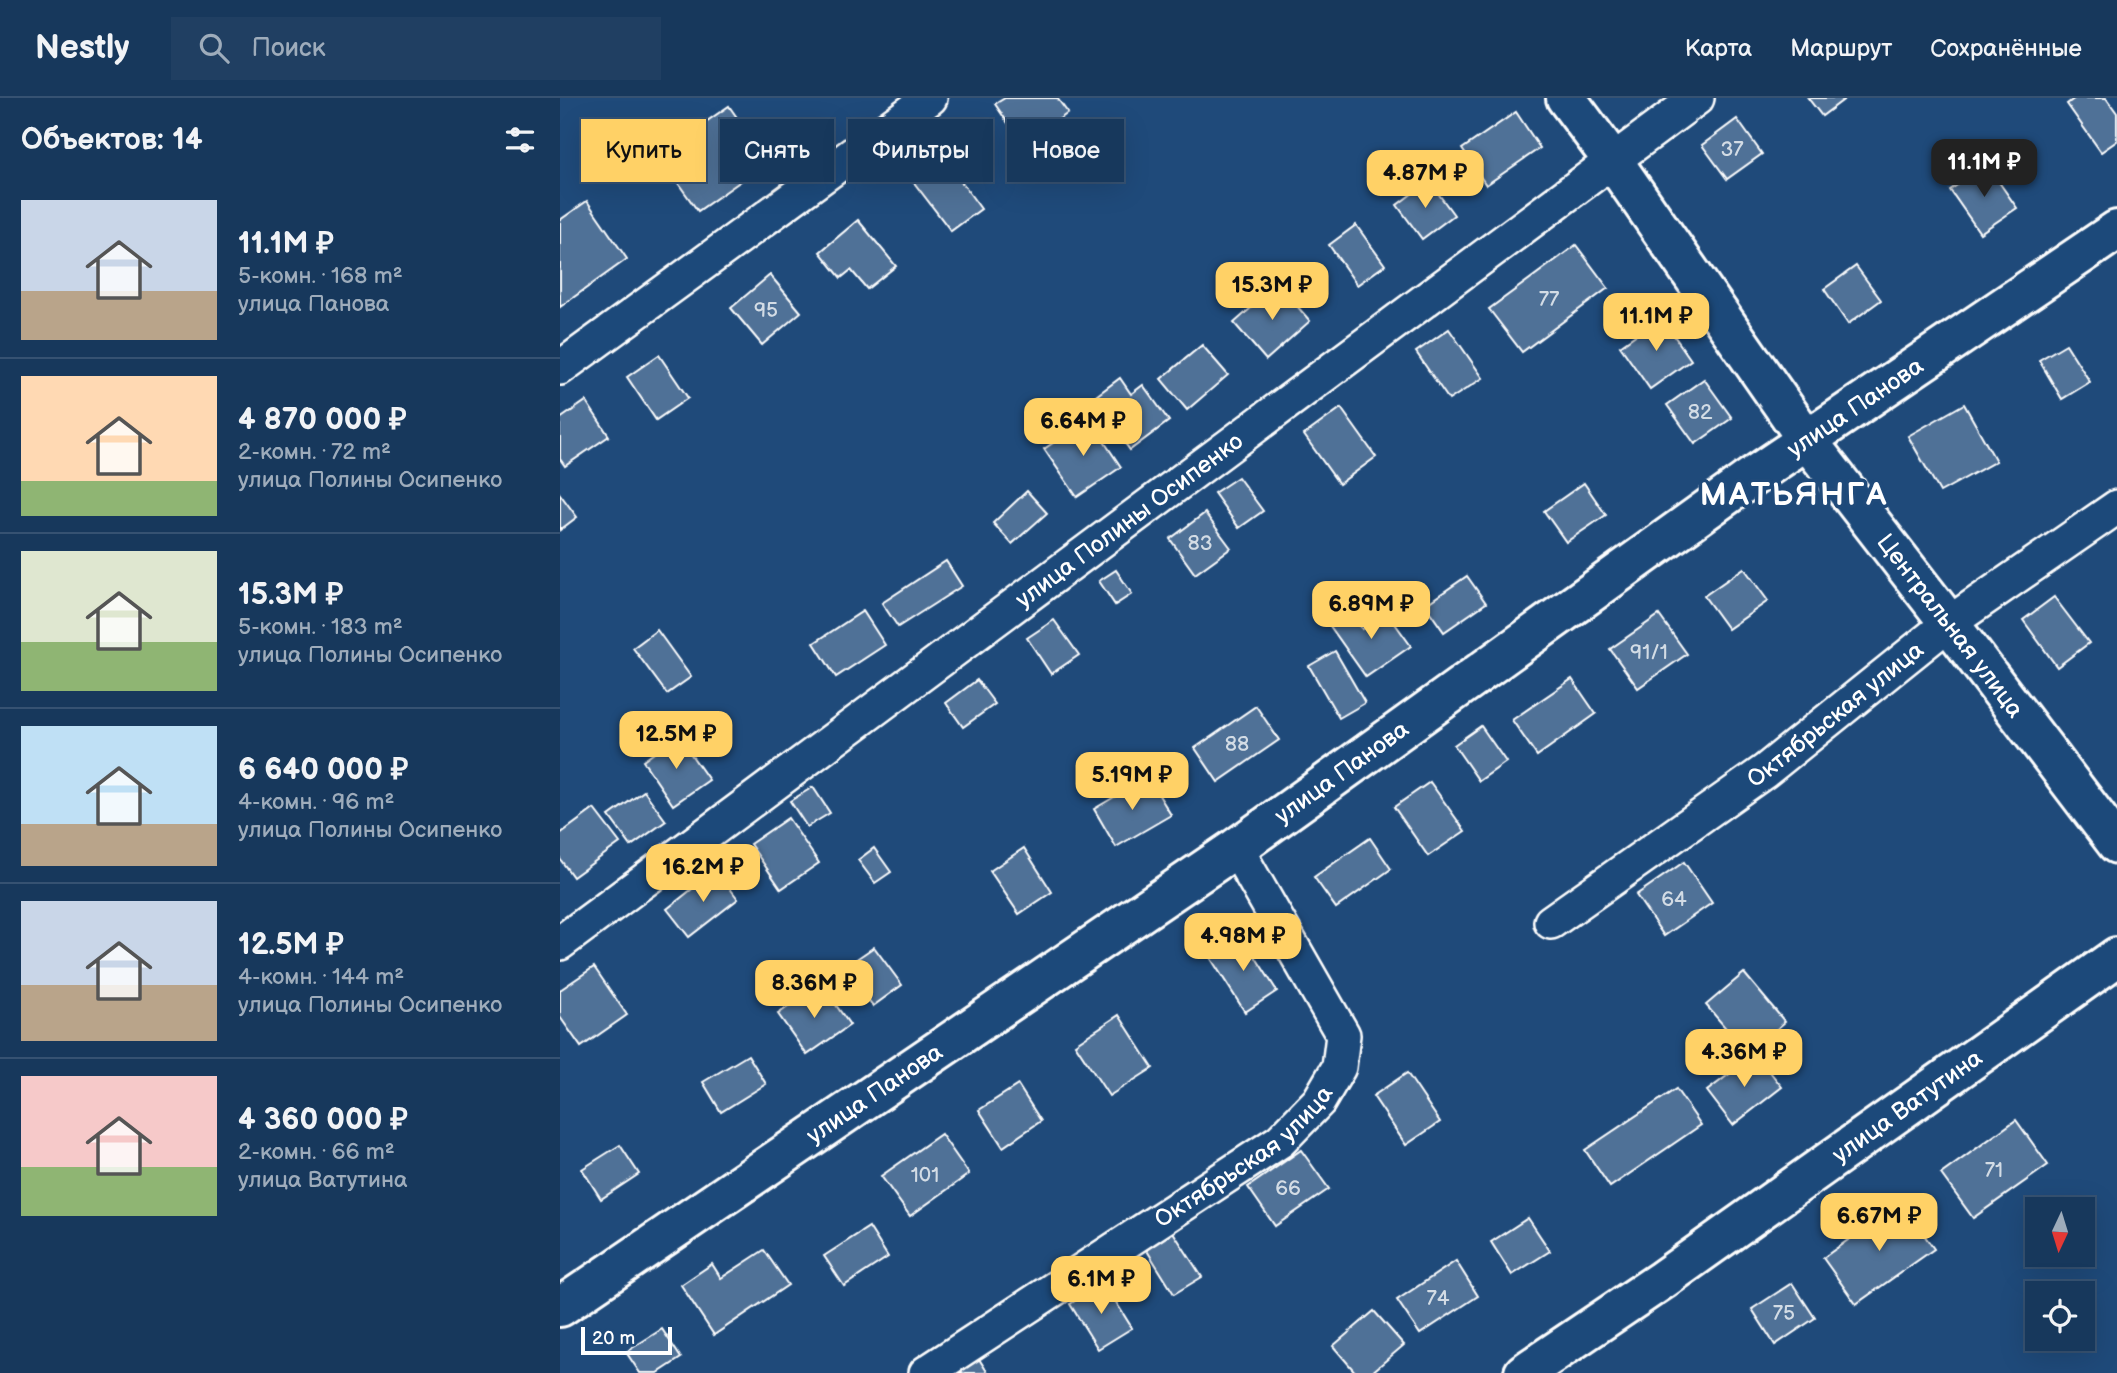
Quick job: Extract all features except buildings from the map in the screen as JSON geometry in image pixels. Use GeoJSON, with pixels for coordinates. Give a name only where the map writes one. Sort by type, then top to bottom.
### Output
{"type":"FeatureCollection","features":[{"type":"Feature","properties":{"kind":"main road","name":"Центральная улица"},"geometry":{"type":"LineString","coordinates":[[1566,98],[1613,161],[1807,440],[2117,844]]}},
{"type":"Feature","properties":{"kind":"main road","name":"улица Панова"},"geometry":{"type":"LineString","coordinates":[[560,1307],[1236,848],[1752,477],[2117,230]]}},
{"type":"Feature","properties":{"kind":"main road","name":"улица Ватутина"},"geometry":{"type":"LineString","coordinates":[[1524,1373],[1662,1280],[2117,957]]}},
{"type":"Feature","properties":{"kind":"street"},"geometry":{"type":"LineString","coordinates":[[560,368],[930,98]]}},
{"type":"Feature","properties":{"kind":"street","name":"улица Полины Осипенко"},"geometry":{"type":"LineString","coordinates":[[560,943],[1697,98]]}},
{"type":"Feature","properties":{"kind":"street","name":"Октябрьская улица"},"geometry":{"type":"LineString","coordinates":[[1551,922],[1765,771],[1949,623],[2117,507]]}},
{"type":"Feature","properties":{"kind":"street","name":"Октябрьская улица"},"geometry":{"type":"LineString","coordinates":[[926,1373],[1280,1142],[1319,1101],[1339,1068],[1343,1035],[1236,848]]}},
{"type":"Feature","properties":{"kind":"district","name":"МАТЬЯНГА"},"geometry":{"type":"Point","coordinates":[1794,495]}}]}
